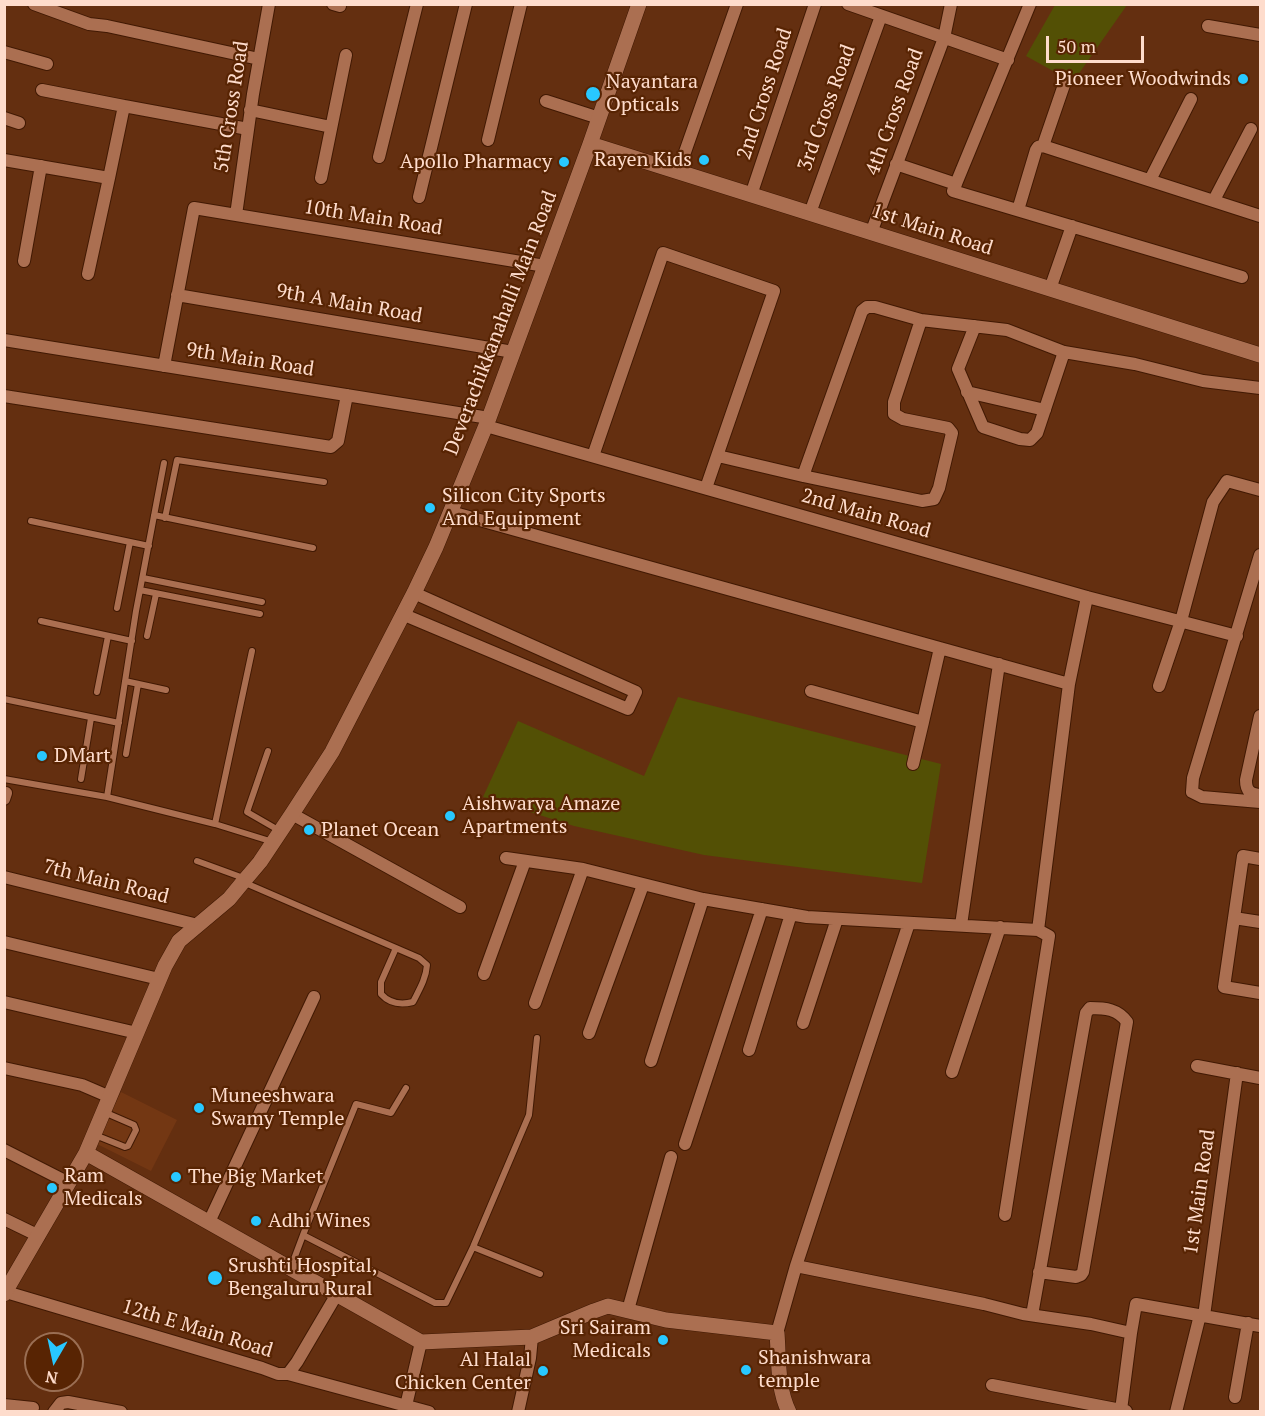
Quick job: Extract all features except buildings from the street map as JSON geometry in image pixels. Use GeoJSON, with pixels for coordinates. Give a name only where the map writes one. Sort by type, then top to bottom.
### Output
{"type":"FeatureCollection","features":[{"type":"Feature","properties":{"kind":"street"},"geometry":{"type":"LineString","coordinates":[[34,4],[89,24],[259,59]]}},
{"type":"Feature","properties":{"kind":"street","name":"5th Cross Road"},"geometry":{"type":"LineString","coordinates":[[236,215],[268,4]]}},
{"type":"Feature","properties":{"kind":"street"},"geometry":{"type":"LineString","coordinates":[[379,157],[417,4]]}},
{"type":"Feature","properties":{"kind":"street"},"geometry":{"type":"LineString","coordinates":[[419,197],[466,4]]}},
{"type":"Feature","properties":{"kind":"street"},"geometry":{"type":"LineString","coordinates":[[488,140],[521,4]]}},
{"type":"Feature","properties":{"kind":"street","name":"Deverachikkanahalli Main Road"},"geometry":{"type":"LineString","coordinates":[[6,1289],[86,1153],[159,979],[179,941],[229,899],[260,862],[277,837],[332,752],[414,593],[451,512],[487,422],[639,4]]}},
{"type":"Feature","properties":{"kind":"street"},"geometry":{"type":"LineString","coordinates":[[678,172],[737,4]]}},
{"type":"Feature","properties":{"kind":"street","name":"2nd Cross Road"},"geometry":{"type":"LineString","coordinates":[[751,195],[815,4]]}},
{"type":"Feature","properties":{"kind":"street"},"geometry":{"type":"LineString","coordinates":[[848,4],[1008,60]]}},
{"type":"Feature","properties":{"kind":"street","name":"4th Cross Road"},"geometry":{"type":"LineString","coordinates":[[871,233],[944,38],[951,4]]}},
{"type":"Feature","properties":{"kind":"street"},"geometry":{"type":"LineString","coordinates":[[1030,4],[953,191],[1242,277]]}},
{"type":"Feature","properties":{"kind":"street","name":"3rd Cross Road"},"geometry":{"type":"LineString","coordinates":[[810,213],[881,16]]}},
{"type":"Feature","properties":{"kind":"street"},"geometry":{"type":"LineString","coordinates":[[1208,26],[1260,35]]}},
{"type":"Feature","properties":{"kind":"street"},"geometry":{"type":"LineString","coordinates":[[4,52],[46,64]]}},
{"type":"Feature","properties":{"kind":"street"},"geometry":{"type":"LineString","coordinates":[[321,178],[346,55]]}},
{"type":"Feature","properties":{"kind":"street"},"geometry":{"type":"LineString","coordinates":[[1043,146],[1065,82]]}},
{"type":"Feature","properties":{"kind":"street"},"geometry":{"type":"LineString","coordinates":[[42,90],[248,129]]}},
{"type":"Feature","properties":{"kind":"street"},"geometry":{"type":"LineString","coordinates":[[1150,180],[1191,99]]}},
{"type":"Feature","properties":{"kind":"street"},"geometry":{"type":"LineString","coordinates":[[546,101],[599,118]]}},
{"type":"Feature","properties":{"kind":"street"},"geometry":{"type":"LineString","coordinates":[[88,274],[124,106]]}},
{"type":"Feature","properties":{"kind":"street"},"geometry":{"type":"LineString","coordinates":[[250,111],[331,127]]}},
{"type":"Feature","properties":{"kind":"street"},"geometry":{"type":"LineString","coordinates":[[4,118],[19,123]]}},
{"type":"Feature","properties":{"kind":"street"},"geometry":{"type":"LineString","coordinates":[[1214,200],[1251,129]]}},
{"type":"Feature","properties":{"kind":"street","name":"1st Main Road"},"geometry":{"type":"LineString","coordinates":[[590,144],[1260,355]]}},
{"type":"Feature","properties":{"kind":"street"},"geometry":{"type":"LineString","coordinates":[[1018,210],[1036,150],[1043,146],[1260,216]]}},
{"type":"Feature","properties":{"kind":"street"},"geometry":{"type":"LineString","coordinates":[[4,160],[109,178]]}},
{"type":"Feature","properties":{"kind":"street"},"geometry":{"type":"LineString","coordinates":[[896,164],[956,184]]}},
{"type":"Feature","properties":{"kind":"street"},"geometry":{"type":"LineString","coordinates":[[24,261],[41,166]]}},
{"type":"Feature","properties":{"kind":"street","name":"10th Main Road"},"geometry":{"type":"LineString","coordinates":[[177,295],[194,208],[545,266]]}},
{"type":"Feature","properties":{"kind":"street"},"geometry":{"type":"LineString","coordinates":[[1050,289],[1072,226]]}},
{"type":"Feature","properties":{"kind":"street"},"geometry":{"type":"LineString","coordinates":[[593,456],[663,253],[774,291],[706,488]]}},
{"type":"Feature","properties":{"kind":"street"},"geometry":{"type":"LineString","coordinates":[[164,366],[177,295]]}},
{"type":"Feature","properties":{"kind":"street","name":"9th A Main Road"},"geometry":{"type":"LineString","coordinates":[[177,295],[513,352]]}},
{"type":"Feature","properties":{"kind":"street"},"geometry":{"type":"LineString","coordinates":[[803,476],[862,311],[867,307],[875,307],[921,320],[1007,330],[1064,352],[1135,364],[1203,381],[1260,388]]}},
{"type":"Feature","properties":{"kind":"street"},"geometry":{"type":"LineString","coordinates":[[717,456],[922,501],[934,499],[939,489],[952,433],[948,429],[903,419],[894,414],[894,402],[921,320]]}},
{"type":"Feature","properties":{"kind":"street"},"geometry":{"type":"LineString","coordinates":[[975,326],[958,369],[967,392],[983,427],[1020,440],[1030,440],[1037,433],[1064,352]]}},
{"type":"Feature","properties":{"kind":"street","name":"9th Main Road"},"geometry":{"type":"LineString","coordinates":[[4,340],[347,395],[487,422]]}},
{"type":"Feature","properties":{"kind":"street"},"geometry":{"type":"LineString","coordinates":[[967,392],[1044,410]]}},
{"type":"Feature","properties":{"kind":"street"},"geometry":{"type":"LineString","coordinates":[[4,396],[331,447],[338,441],[347,395]]}},
{"type":"Feature","properties":{"kind":"street","name":"2nd Main Road"},"geometry":{"type":"LineString","coordinates":[[487,422],[593,456],[1087,597],[1237,636]]}},
{"type":"Feature","properties":{"kind":"street"},"geometry":{"type":"LineString","coordinates":[[1159,686],[1181,621],[1213,502],[1227,481],[1260,490]]}},
{"type":"Feature","properties":{"kind":"street"},"geometry":{"type":"LineString","coordinates":[[451,512],[1069,684]]}},
{"type":"Feature","properties":{"kind":"street"},"geometry":{"type":"LineString","coordinates":[[1260,555],[1193,778],[1192,792],[1202,797],[1260,802]]}},
{"type":"Feature","properties":{"kind":"street"},"geometry":{"type":"LineString","coordinates":[[402,614],[628,709],[636,692],[414,593]]}},
{"type":"Feature","properties":{"kind":"street"},"geometry":{"type":"LineString","coordinates":[[1038,930],[1069,684],[1087,597]]}},
{"type":"Feature","properties":{"kind":"street"},"geometry":{"type":"LineString","coordinates":[[913,764],[940,648]]}},
{"type":"Feature","properties":{"kind":"street"},"geometry":{"type":"LineString","coordinates":[[961,925],[999,664]]}},
{"type":"Feature","properties":{"kind":"street"},"geometry":{"type":"LineString","coordinates":[[811,691],[923,722]]}},
{"type":"Feature","properties":{"kind":"street"},"geometry":{"type":"LineString","coordinates":[[1260,716],[1246,780],[1247,790],[1260,795]]}},
{"type":"Feature","properties":{"kind":"street"},"geometry":{"type":"LineString","coordinates":[[292,814],[460,906]]}},
{"type":"Feature","properties":{"kind":"street"},"geometry":{"type":"LineString","coordinates":[[1260,859],[1243,856],[1224,987],[1260,993]]}},
{"type":"Feature","properties":{"kind":"street"},"geometry":{"type":"LineString","coordinates":[[506,858],[584,869],[703,900],[807,917],[1000,927],[1038,930],[1049,936],[1005,1215]]}},
{"type":"Feature","properties":{"kind":"street"},"geometry":{"type":"LineString","coordinates":[[484,974],[525,861]]}},
{"type":"Feature","properties":{"kind":"street"},"geometry":{"type":"LineString","coordinates":[[535,1004],[584,869]]}},
{"type":"Feature","properties":{"kind":"street","name":"7th Main Road"},"geometry":{"type":"LineString","coordinates":[[4,877],[198,925]]}},
{"type":"Feature","properties":{"kind":"street"},"geometry":{"type":"LineString","coordinates":[[589,1033],[643,885]]}},
{"type":"Feature","properties":{"kind":"street"},"geometry":{"type":"LineString","coordinates":[[651,1061],[703,900]]}},
{"type":"Feature","properties":{"kind":"street"},"geometry":{"type":"LineString","coordinates":[[685,1144],[762,909]]}},
{"type":"Feature","properties":{"kind":"street"},"geometry":{"type":"LineString","coordinates":[[749,1050],[791,914]]}},
{"type":"Feature","properties":{"kind":"street"},"geometry":{"type":"LineString","coordinates":[[1234,918],[1260,922]]}},
{"type":"Feature","properties":{"kind":"street"},"geometry":{"type":"LineString","coordinates":[[803,1023],[837,919]]}},
{"type":"Feature","properties":{"kind":"street"},"geometry":{"type":"LineString","coordinates":[[784,1408],[777,1333],[796,1266],[909,923]]}},
{"type":"Feature","properties":{"kind":"street"},"geometry":{"type":"LineString","coordinates":[[952,1072],[1000,927]]}},
{"type":"Feature","properties":{"kind":"street"},"geometry":{"type":"LineString","coordinates":[[4,942],[159,979]]}},
{"type":"Feature","properties":{"kind":"street"},"geometry":{"type":"LineString","coordinates":[[209,1222],[314,997]]}},
{"type":"Feature","properties":{"kind":"street"},"geometry":{"type":"LineString","coordinates":[[4,1002],[137,1033]]}},
{"type":"Feature","properties":{"kind":"street"},"geometry":{"type":"LineString","coordinates":[[1032,1315],[1039,1272],[1086,1013],[1090,1008],[1114,1011],[1122,1015],[1127,1022],[1083,1272],[1076,1277],[1039,1272]]}},
{"type":"Feature","properties":{"kind":"street"},"geometry":{"type":"LineString","coordinates":[[1197,1066],[1260,1078]]}},
{"type":"Feature","properties":{"kind":"street"},"geometry":{"type":"LineString","coordinates":[[4,1068],[82,1085],[107,1104]]}},
{"type":"Feature","properties":{"kind":"street","name":"1st Main Road"},"geometry":{"type":"LineString","coordinates":[[1176,1412],[1202,1316],[1237,1073]]}},
{"type":"Feature","properties":{"kind":"street"},"geometry":{"type":"LineString","coordinates":[[4,1150],[69,1183]]}},
{"type":"Feature","properties":{"kind":"street"},"geometry":{"type":"LineString","coordinates":[[86,1153],[422,1342],[532,1337],[609,1306],[666,1320],[777,1333]]}},
{"type":"Feature","properties":{"kind":"street"},"geometry":{"type":"LineString","coordinates":[[628,1310],[671,1156]]}},
{"type":"Feature","properties":{"kind":"street"},"geometry":{"type":"LineString","coordinates":[[4,1219],[39,1236]]}},
{"type":"Feature","properties":{"kind":"street"},"geometry":{"type":"LineString","coordinates":[[796,1266],[1131,1333]]}},
{"type":"Feature","properties":{"kind":"street","name":"12th E Main Road"},"geometry":{"type":"LineString","coordinates":[[6,1289],[278,1374],[288,1374],[297,1362],[337,1294]]}},
{"type":"Feature","properties":{"kind":"street"},"geometry":{"type":"LineString","coordinates":[[992,1385],[1124,1411],[1131,1333],[1137,1304],[1254,1324],[1235,1397]]}},
{"type":"Feature","properties":{"kind":"street"},"geometry":{"type":"LineString","coordinates":[[518,1412],[530,1358],[532,1337]]}},
{"type":"Feature","properties":{"kind":"street"},"geometry":{"type":"LineString","coordinates":[[406,1408],[422,1342]]}},
{"type":"Feature","properties":{"kind":"street"},"geometry":{"type":"LineString","coordinates":[[288,1374],[406,1408],[429,1412]]}},
{"type":"Feature","properties":{"kind":"street"},"geometry":{"type":"LineString","coordinates":[[54,1412],[61,1403],[68,1402],[121,1412]]}},
{"type":"Feature","properties":{"kind":"street"},"geometry":{"type":"LineString","coordinates":[[4,1405],[33,1408]]}},
{"type":"Feature","properties":{"kind":"lane"},"geometry":{"type":"LineString","coordinates":[[165,518],[177,460],[324,482]]}},
{"type":"Feature","properties":{"kind":"lane"},"geometry":{"type":"LineString","coordinates":[[107,797],[142,578],[164,463]]}},
{"type":"Feature","properties":{"kind":"lane"},"geometry":{"type":"LineString","coordinates":[[154,516],[313,548]]}},
{"type":"Feature","properties":{"kind":"lane"},"geometry":{"type":"LineString","coordinates":[[32,521],[149,546]]}},
{"type":"Feature","properties":{"kind":"lane"},"geometry":{"type":"LineString","coordinates":[[117,608],[130,542]]}},
{"type":"Feature","properties":{"kind":"lane"},"geometry":{"type":"LineString","coordinates":[[142,578],[262,602]]}},
{"type":"Feature","properties":{"kind":"lane"},"geometry":{"type":"LineString","coordinates":[[140,590],[260,614]]}},
{"type":"Feature","properties":{"kind":"lane"},"geometry":{"type":"LineString","coordinates":[[147,636],[156,594]]}},
{"type":"Feature","properties":{"kind":"lane"},"geometry":{"type":"LineString","coordinates":[[41,621],[132,641]]}},
{"type":"Feature","properties":{"kind":"lane"},"geometry":{"type":"LineString","coordinates":[[97,692],[108,636]]}},
{"type":"Feature","properties":{"kind":"lane"},"geometry":{"type":"LineString","coordinates":[[214,824],[252,651]]}},
{"type":"Feature","properties":{"kind":"lane"},"geometry":{"type":"LineString","coordinates":[[125,681],[166,690]]}},
{"type":"Feature","properties":{"kind":"lane"},"geometry":{"type":"LineString","coordinates":[[126,754],[138,684]]}},
{"type":"Feature","properties":{"kind":"lane"},"geometry":{"type":"LineString","coordinates":[[4,699],[119,723]]}},
{"type":"Feature","properties":{"kind":"lane"},"geometry":{"type":"LineString","coordinates":[[81,779],[91,718]]}},
{"type":"Feature","properties":{"kind":"lane"},"geometry":{"type":"LineString","coordinates":[[268,751],[248,812],[277,837]]}},
{"type":"Feature","properties":{"kind":"lane"},"geometry":{"type":"LineString","coordinates":[[4,779],[107,797],[277,837]]}},
{"type":"Feature","properties":{"kind":"lane"},"geometry":{"type":"LineString","coordinates":[[197,861],[238,876],[243,882],[396,948],[419,958],[427,965],[424,979],[413,1002],[406,1004],[386,1000],[381,994],[381,982],[396,948]]}},
{"type":"Feature","properties":{"kind":"lane"},"geometry":{"type":"LineString","coordinates":[[303,1236],[435,1303],[446,1303],[473,1247],[529,1115],[537,1038]]}},
{"type":"Feature","properties":{"kind":"lane"},"geometry":{"type":"LineString","coordinates":[[291,1268],[356,1104],[391,1113],[406,1088]]}},
{"type":"Feature","properties":{"kind":"lane"},"geometry":{"type":"LineString","coordinates":[[94,1135],[125,1148],[136,1130],[136,1126],[107,1104]]}},
{"type":"Feature","properties":{"kind":"lane"},"geometry":{"type":"LineString","coordinates":[[473,1247],[540,1274]]}},
{"type":"Feature","properties":{"kind":"shaded area"},"geometry":{"type":"Polygon","coordinates":[[[1055,5],[1127,5],[1073,82],[1026,56],[1055,5]]]}},
{"type":"Feature","properties":{"kind":"shaded area"},"geometry":{"type":"Polygon","coordinates":[[[678,697],[941,764],[922,883],[704,855],[574,826],[483,797],[518,721],[644,776],[678,697]]]}},
{"type":"Feature","properties":{"kind":"shaded area"},"geometry":{"type":"Polygon","coordinates":[[[121,1092],[177,1120],[151,1171],[95,1143],[121,1092]]]}},
{"type":"Feature","properties":{"kind":"place","name":"Pioneer Woodwinds"},"geometry":{"type":"Point","coordinates":[1243,79]}},
{"type":"Feature","properties":{"kind":"place","name":"Nayantara Opticals"},"geometry":{"type":"Point","coordinates":[593,94]}},
{"type":"Feature","properties":{"kind":"place","name":"Rayen Kids"},"geometry":{"type":"Point","coordinates":[704,160]}},
{"type":"Feature","properties":{"kind":"place","name":"Apollo Pharmacy"},"geometry":{"type":"Point","coordinates":[564,162]}},
{"type":"Feature","properties":{"kind":"place","name":"Silicon City Sports And Equipment"},"geometry":{"type":"Point","coordinates":[430,508]}},
{"type":"Feature","properties":{"kind":"place","name":"DMart"},"geometry":{"type":"Point","coordinates":[42,756]}},
{"type":"Feature","properties":{"kind":"place","name":"Aishwarya Amaze Apartments"},"geometry":{"type":"Point","coordinates":[450,816]}},
{"type":"Feature","properties":{"kind":"place","name":"Planet Ocean"},"geometry":{"type":"Point","coordinates":[309,830]}},
{"type":"Feature","properties":{"kind":"place","name":"Muneeshwara Swamy Temple"},"geometry":{"type":"Point","coordinates":[199,1108]}},
{"type":"Feature","properties":{"kind":"place","name":"The Big Market"},"geometry":{"type":"Point","coordinates":[176,1177]}},
{"type":"Feature","properties":{"kind":"place","name":"Ram Medicals"},"geometry":{"type":"Point","coordinates":[52,1188]}},
{"type":"Feature","properties":{"kind":"place","name":"Adhi Wines"},"geometry":{"type":"Point","coordinates":[256,1221]}},
{"type":"Feature","properties":{"kind":"place","name":"Srushti Hospital, Bengaluru Rural"},"geometry":{"type":"Point","coordinates":[215,1278]}},
{"type":"Feature","properties":{"kind":"place","name":"Sri Sairam Medicals"},"geometry":{"type":"Point","coordinates":[663,1340]}},
{"type":"Feature","properties":{"kind":"place","name":"Shanishwara temple"},"geometry":{"type":"Point","coordinates":[746,1370]}},
{"type":"Feature","properties":{"kind":"place","name":"Al Halal Chicken Center"},"geometry":{"type":"Point","coordinates":[543,1371]}}]}
